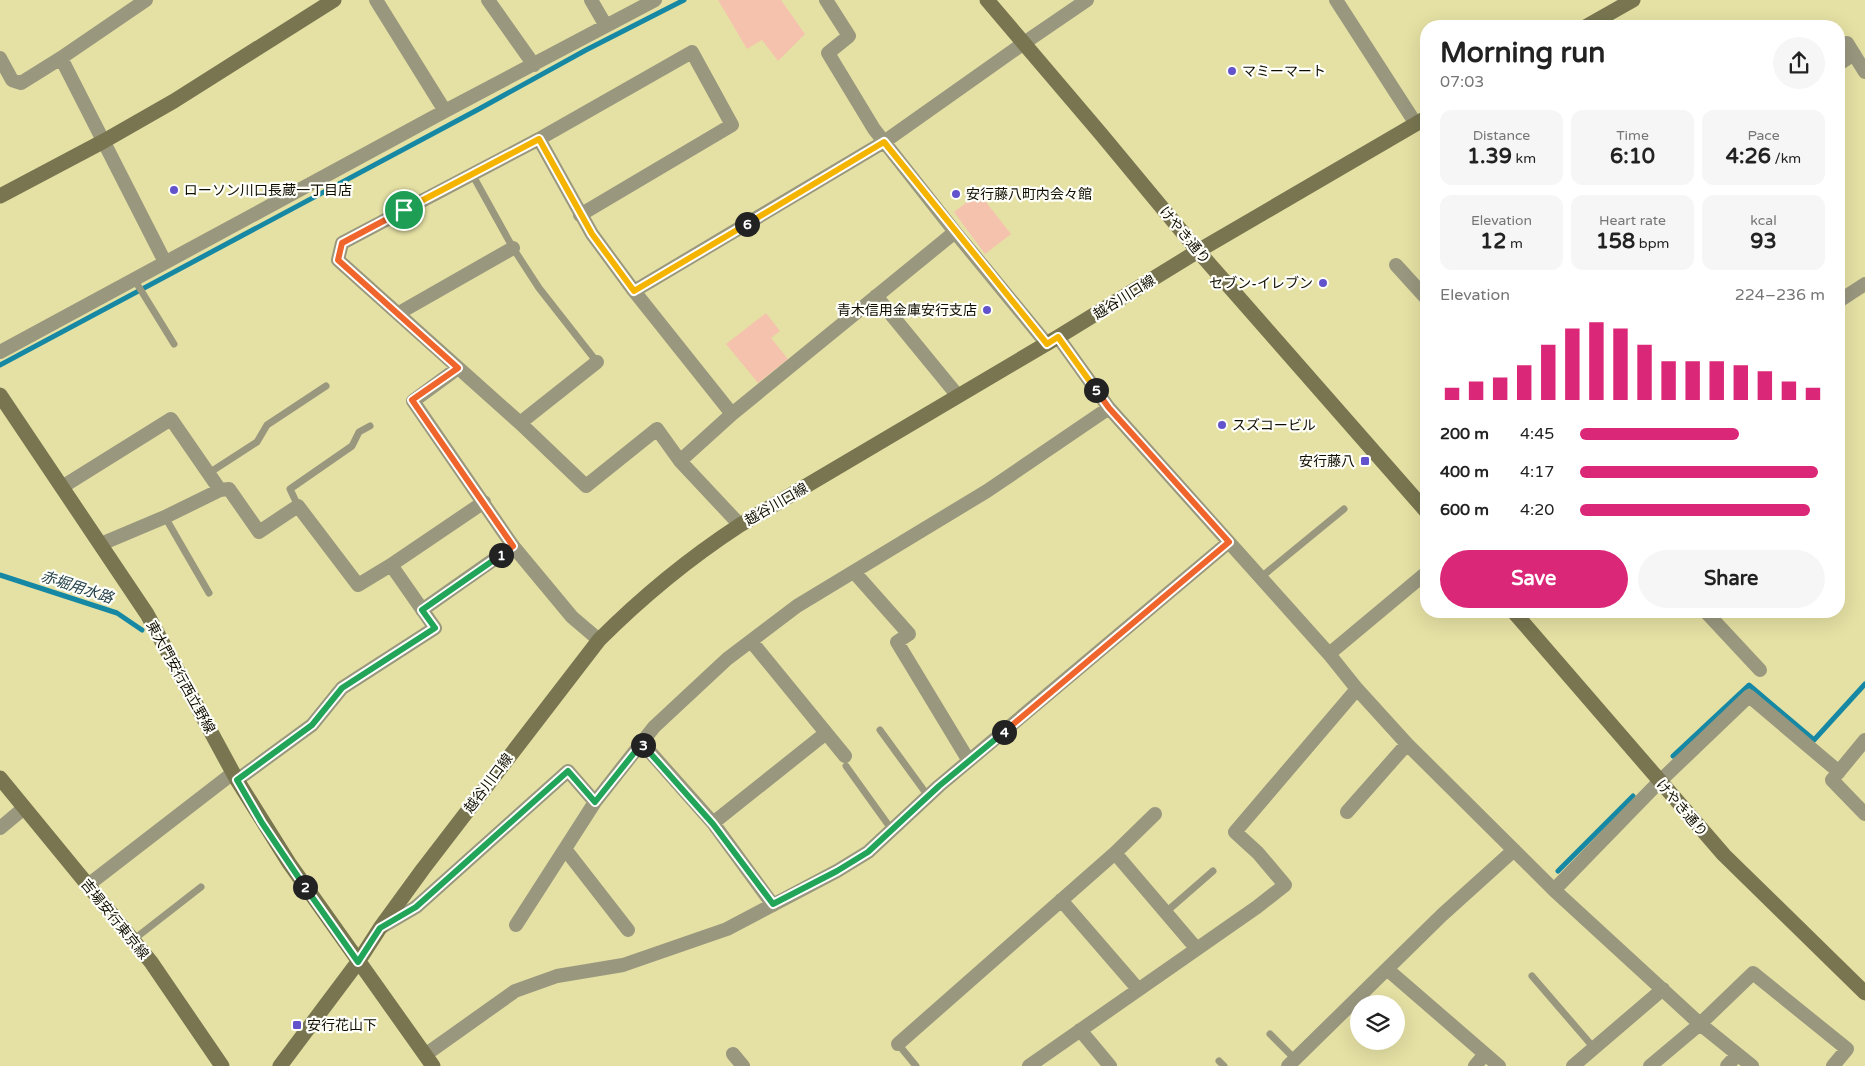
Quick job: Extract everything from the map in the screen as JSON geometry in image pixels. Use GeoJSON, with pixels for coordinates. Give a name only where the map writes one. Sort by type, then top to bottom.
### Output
{"type":"FeatureCollection","features":[{"type":"Feature","properties":{"kind":"main road"},"geometry":{"type":"LineString","coordinates":[[0,196],[104,141],[231,66],[334,0]]}},
{"type":"Feature","properties":{"kind":"main road","name":"けやき通り"},"geometry":{"type":"LineString","coordinates":[[987,0],[1198,252],[1420,504]]}},
{"type":"Feature","properties":{"kind":"main road"},"geometry":{"type":"LineString","coordinates":[[1598,20],[1633,0]]}},
{"type":"Feature","properties":{"kind":"main road","name":"越谷川口線"},"geometry":{"type":"LineString","coordinates":[[280,1066],[358,962],[422,869],[599,640],[630,609],[667,577],[702,550],[740,525],[1420,122]]}},
{"type":"Feature","properties":{"kind":"main road","name":"東大門安行西立野線"},"geometry":{"type":"LineString","coordinates":[[0,395],[146,614],[235,776],[288,863],[429,1060]]}},
{"type":"Feature","properties":{"kind":"main road","name":"けやき通り"},"geometry":{"type":"LineString","coordinates":[[1519,618],[1724,856],[1803,935],[1865,993]]}},
{"type":"Feature","properties":{"kind":"main road","name":"吉場安行東京線"},"geometry":{"type":"LineString","coordinates":[[0,778],[151,962],[222,1066]]}},
{"type":"Feature","properties":{"kind":"street"},"geometry":{"type":"LineString","coordinates":[[0,58],[12,80],[21,83],[146,0]]}},
{"type":"Feature","properties":{"kind":"street"},"geometry":{"type":"LineString","coordinates":[[376,0],[445,111]]}},
{"type":"Feature","properties":{"kind":"street"},"geometry":{"type":"LineString","coordinates":[[488,0],[534,65]]}},
{"type":"Feature","properties":{"kind":"street"},"geometry":{"type":"LineString","coordinates":[[591,0],[606,26]]}},
{"type":"Feature","properties":{"kind":"street"},"geometry":{"type":"LineString","coordinates":[[0,352],[445,111],[655,0]]}},
{"type":"Feature","properties":{"kind":"street"},"geometry":{"type":"LineString","coordinates":[[826,0],[849,36],[828,53],[874,129],[955,232],[1053,340],[1109,408],[1407,744],[1554,890],[1700,1024],[1752,1066]]}},
{"type":"Feature","properties":{"kind":"street"},"geometry":{"type":"LineString","coordinates":[[634,291],[884,142],[1087,0]]}},
{"type":"Feature","properties":{"kind":"street"},"geometry":{"type":"LineString","coordinates":[[1336,0],[1420,120]]}},
{"type":"Feature","properties":{"kind":"street"},"geometry":{"type":"LineString","coordinates":[[1845,56],[1851,49],[1865,72]]}},
{"type":"Feature","properties":{"kind":"street"},"geometry":{"type":"LineString","coordinates":[[580,215],[732,125],[692,52],[539,139],[342,243],[338,260],[520,423],[586,486],[656,429],[680,461],[740,525]]}},
{"type":"Feature","properties":{"kind":"street"},"geometry":{"type":"LineString","coordinates":[[61,58],[165,262]]}},
{"type":"Feature","properties":{"kind":"street"},"geometry":{"type":"LineString","coordinates":[[539,139],[592,234],[634,291],[732,414]]}},
{"type":"Feature","properties":{"kind":"street"},"geometry":{"type":"LineString","coordinates":[[680,461],[732,414],[955,232]]}},
{"type":"Feature","properties":{"kind":"street"},"geometry":{"type":"LineString","coordinates":[[400,314],[512,248]]}},
{"type":"Feature","properties":{"kind":"street"},"geometry":{"type":"LineString","coordinates":[[1396,265],[1420,291]]}},
{"type":"Feature","properties":{"kind":"street"},"geometry":{"type":"LineString","coordinates":[[1845,297],[1865,284]]}},
{"type":"Feature","properties":{"kind":"street"},"geometry":{"type":"LineString","coordinates":[[876,296],[958,396]]}},
{"type":"Feature","properties":{"kind":"street"},"geometry":{"type":"LineString","coordinates":[[520,423],[597,362]]}},
{"type":"Feature","properties":{"kind":"street"},"geometry":{"type":"LineString","coordinates":[[458,368],[412,400],[513,546],[572,617],[599,640]]}},
{"type":"Feature","properties":{"kind":"street"},"geometry":{"type":"LineString","coordinates":[[516,925],[595,802],[654,727],[727,659],[797,606],[987,491],[1109,408]]}},
{"type":"Feature","properties":{"kind":"street"},"geometry":{"type":"LineString","coordinates":[[62,487],[171,419],[220,490]]}},
{"type":"Feature","properties":{"kind":"street"},"geometry":{"type":"LineString","coordinates":[[101,544],[165,517],[220,490],[229,489],[259,532],[298,506],[358,585],[484,502]]}},
{"type":"Feature","properties":{"kind":"street"},"geometry":{"type":"LineString","coordinates":[[429,1060],[516,991],[557,976],[623,965],[727,928],[868,852],[928,796],[1229,542]]}},
{"type":"Feature","properties":{"kind":"street"},"geometry":{"type":"LineString","coordinates":[[422,610],[513,546]]}},
{"type":"Feature","properties":{"kind":"street"},"geometry":{"type":"LineString","coordinates":[[88,885],[235,776],[312,725],[342,688],[435,628],[391,565]]}},
{"type":"Feature","properties":{"kind":"street"},"geometry":{"type":"LineString","coordinates":[[854,572],[909,634],[897,642],[969,761]]}},
{"type":"Feature","properties":{"kind":"street"},"geometry":{"type":"LineString","coordinates":[[1329,654],[1420,578]]}},
{"type":"Feature","properties":{"kind":"street"},"geometry":{"type":"LineString","coordinates":[[1712,618],[1760,670]]}},
{"type":"Feature","properties":{"kind":"street"},"geometry":{"type":"LineString","coordinates":[[751,641],[826,733],[846,761]]}},
{"type":"Feature","properties":{"kind":"street"},"geometry":{"type":"LineString","coordinates":[[1029,1066],[1257,907],[1285,885],[1258,853],[1235,832],[1357,689]]}},
{"type":"Feature","properties":{"kind":"street"},"geometry":{"type":"LineString","coordinates":[[1554,890],[1660,782],[1749,696],[1839,772]]}},
{"type":"Feature","properties":{"kind":"street"},"geometry":{"type":"LineString","coordinates":[[713,824],[826,733]]}},
{"type":"Feature","properties":{"kind":"street"},"geometry":{"type":"LineString","coordinates":[[1865,740],[1832,780],[1865,814]]}},
{"type":"Feature","properties":{"kind":"street"},"geometry":{"type":"LineString","coordinates":[[642,743],[713,824],[773,904]]}},
{"type":"Feature","properties":{"kind":"street"},"geometry":{"type":"LineString","coordinates":[[1348,812],[1407,744]]}},
{"type":"Feature","properties":{"kind":"street"},"geometry":{"type":"LineString","coordinates":[[380,928],[416,907],[568,771],[595,802]]}},
{"type":"Feature","properties":{"kind":"street"},"geometry":{"type":"LineString","coordinates":[[0,828],[24,808]]}},
{"type":"Feature","properties":{"kind":"street"},"geometry":{"type":"LineString","coordinates":[[898,1044],[1115,853],[1155,814]]}},
{"type":"Feature","properties":{"kind":"street"},"geometry":{"type":"LineString","coordinates":[[565,849],[628,930]]}},
{"type":"Feature","properties":{"kind":"street"},"geometry":{"type":"LineString","coordinates":[[1291,1062],[1388,970],[1442,915],[1514,850]]}},
{"type":"Feature","properties":{"kind":"street"},"geometry":{"type":"LineString","coordinates":[[1115,853],[1196,948]]}},
{"type":"Feature","properties":{"kind":"street"},"geometry":{"type":"LineString","coordinates":[[1062,900],[1138,990]]}},
{"type":"Feature","properties":{"kind":"street"},"geometry":{"type":"LineString","coordinates":[[1388,970],[1499,1066]]}},
{"type":"Feature","properties":{"kind":"street"},"geometry":{"type":"LineString","coordinates":[[1650,1066],[1700,1024],[1753,973],[1847,1049],[1833,1066]]}},
{"type":"Feature","properties":{"kind":"street"},"geometry":{"type":"LineString","coordinates":[[1573,1066],[1662,989]]}},
{"type":"Feature","properties":{"kind":"street"},"geometry":{"type":"LineString","coordinates":[[1080,1030],[1110,1066]]}},
{"type":"Feature","properties":{"kind":"street"},"geometry":{"type":"LineString","coordinates":[[733,1054],[743,1066]]}},
{"type":"Feature","properties":{"kind":"street"},"geometry":{"type":"LineString","coordinates":[[1474,1066],[1485,1054]]}},
{"type":"Feature","properties":{"kind":"street"},"geometry":{"type":"LineString","coordinates":[[1727,1066],[1737,1054]]}},
{"type":"Feature","properties":{"kind":"lane"},"geometry":{"type":"LineString","coordinates":[[472,174],[512,248],[539,288],[597,362]]}},
{"type":"Feature","properties":{"kind":"lane"},"geometry":{"type":"LineString","coordinates":[[134,279],[174,344]]}},
{"type":"Feature","properties":{"kind":"lane"},"geometry":{"type":"LineString","coordinates":[[209,473],[257,442],[267,425],[326,386]]}},
{"type":"Feature","properties":{"kind":"lane"},"geometry":{"type":"LineString","coordinates":[[298,506],[290,489],[352,446],[359,432],[370,426]]}},
{"type":"Feature","properties":{"kind":"lane"},"geometry":{"type":"LineString","coordinates":[[1260,578],[1344,509]]}},
{"type":"Feature","properties":{"kind":"lane"},"geometry":{"type":"LineString","coordinates":[[165,517],[209,593]]}},
{"type":"Feature","properties":{"kind":"lane"},"geometry":{"type":"LineString","coordinates":[[880,730],[928,796]]}},
{"type":"Feature","properties":{"kind":"lane"},"geometry":{"type":"LineString","coordinates":[[846,761],[892,830]]}},
{"type":"Feature","properties":{"kind":"lane"},"geometry":{"type":"LineString","coordinates":[[1166,912],[1213,871]]}},
{"type":"Feature","properties":{"kind":"lane"},"geometry":{"type":"LineString","coordinates":[[133,940],[201,887]]}},
{"type":"Feature","properties":{"kind":"lane"},"geometry":{"type":"LineString","coordinates":[[1532,976],[1594,1048]]}},
{"type":"Feature","properties":{"kind":"lane"},"geometry":{"type":"LineString","coordinates":[[1270,1034],[1291,1062]]}},
{"type":"Feature","properties":{"kind":"lane"},"geometry":{"type":"LineString","coordinates":[[898,1044],[916,1066]]}},
{"type":"Feature","properties":{"kind":"shaded area"},"geometry":{"type":"Polygon","coordinates":[[[718,0],[781,0],[805,34],[778,61],[762,40],[747,49],[718,0]]]}},
{"type":"Feature","properties":{"kind":"shaded area"},"geometry":{"type":"Polygon","coordinates":[[[979,193],[1011,234],[985,254],[954,212],[979,193]]]}},
{"type":"Feature","properties":{"kind":"shaded area"},"geometry":{"type":"Polygon","coordinates":[[[766,313],[780,331],[771,338],[788,359],[758,383],[726,344],[766,313]]]}},
{"type":"Feature","properties":{"kind":"waterway"},"geometry":{"type":"LineString","coordinates":[[0,365],[586,50],[684,0]]}},
{"type":"Feature","properties":{"kind":"waterway","name":"赤堀用水路"},"geometry":{"type":"LineString","coordinates":[[0,575],[117,613],[142,630]]}},
{"type":"Feature","properties":{"kind":"waterway"},"geometry":{"type":"LineString","coordinates":[[1673,756],[1749,685],[1814,740],[1865,684]]}},
{"type":"Feature","properties":{"kind":"waterway"},"geometry":{"type":"LineString","coordinates":[[1558,871],[1633,796]]}},
{"type":"Feature","properties":{"kind":"place","name":"マミーマート"},"geometry":{"type":"Point","coordinates":[1232,71]}},
{"type":"Feature","properties":{"kind":"place","name":"ローソン川口長蔵一丁目店"},"geometry":{"type":"Point","coordinates":[174,190]}},
{"type":"Feature","properties":{"kind":"place","name":"安行藤八町内会々館"},"geometry":{"type":"Point","coordinates":[956,194]}},
{"type":"Feature","properties":{"kind":"place","name":"セブン-イレブン"},"geometry":{"type":"Point","coordinates":[1323,283]}},
{"type":"Feature","properties":{"kind":"place","name":"青木信用金庫安行支店"},"geometry":{"type":"Point","coordinates":[987,310]}},
{"type":"Feature","properties":{"kind":"place","name":"スズコービル"},"geometry":{"type":"Point","coordinates":[1222,425]}},
{"type":"Feature","properties":{"kind":"place","name":"安行藤八"},"geometry":{"type":"Point","coordinates":[1365,461]}},
{"type":"Feature","properties":{"kind":"place","name":"安行花山下"},"geometry":{"type":"Point","coordinates":[297,1025]}},
{"type":"Feature","properties":{"kind":"route"},"geometry":{"type":"LineString","coordinates":[[539,139],[580,215],[634,291],[884,142],[1047,344],[1058,337],[1109,408],[1229,542],[939,786],[868,852],[837,871],[773,904],[713,824],[642,743],[595,802],[568,771],[416,907],[380,928],[358,962],[288,863],[237,780],[312,725],[342,688],[435,628],[422,610],[513,546],[412,400],[458,368],[338,260],[342,243],[404,210],[539,139]]}}]}
